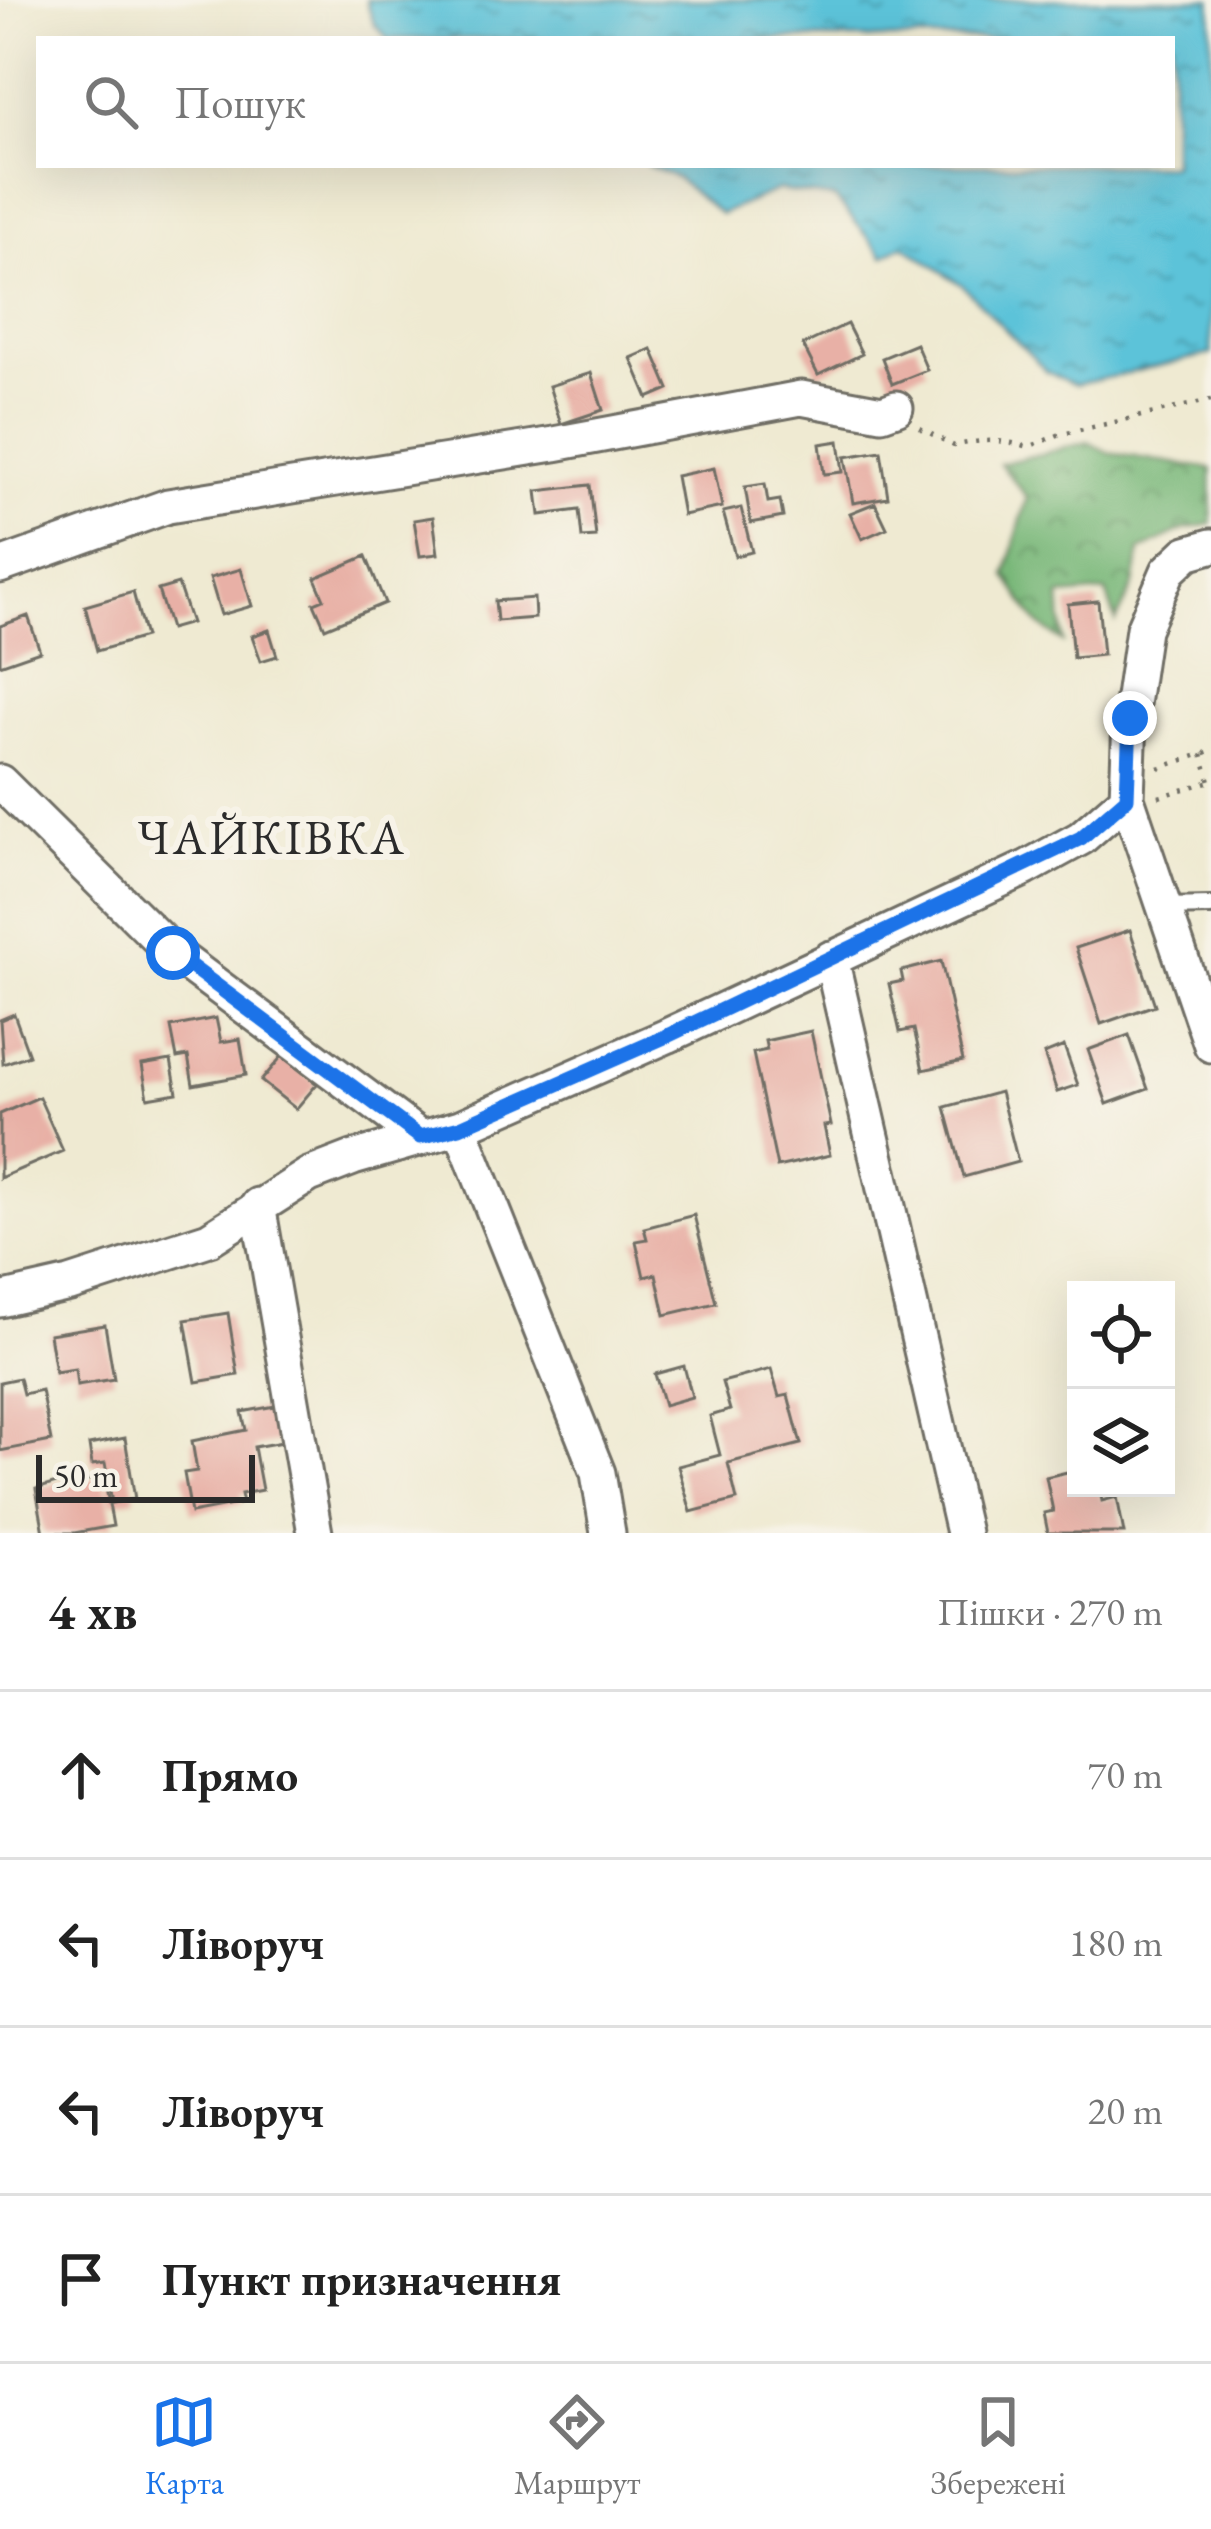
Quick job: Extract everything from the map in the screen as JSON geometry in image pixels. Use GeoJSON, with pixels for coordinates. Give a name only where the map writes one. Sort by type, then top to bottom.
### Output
{"type":"FeatureCollection","features":[{"type":"Feature","properties":{"kind":"street"},"geometry":{"type":"LineString","coordinates":[[0,566],[168,506],[554,444],[801,398],[889,411]]}},
{"type":"Feature","properties":{"kind":"street"},"geometry":{"type":"LineString","coordinates":[[1211,546],[1186,554],[1168,571],[1143,629],[1130,718],[1127,798],[1211,1045]]}},
{"type":"Feature","properties":{"kind":"street"},"geometry":{"type":"LineString","coordinates":[[0,782],[173,953],[420,1137]]}},
{"type":"Feature","properties":{"kind":"street"},"geometry":{"type":"LineString","coordinates":[[0,1300],[70,1284],[209,1239],[309,1175],[460,1127],[1081,838],[1127,798]]}},
{"type":"Feature","properties":{"kind":"street"},"geometry":{"type":"LineString","coordinates":[[831,958],[963,1533]]}},
{"type":"Feature","properties":{"kind":"street"},"geometry":{"type":"LineString","coordinates":[[460,1127],[598,1473],[608,1533]]}},
{"type":"Feature","properties":{"kind":"street"},"geometry":{"type":"LineString","coordinates":[[258,1205],[315,1533]]}},
{"type":"Feature","properties":{"kind":"lane"},"geometry":{"type":"LineString","coordinates":[[1164,907],[1211,906]]}},
{"type":"Feature","properties":{"kind":"path"},"geometry":{"type":"LineString","coordinates":[[889,411],[954,446],[1006,440],[1029,447],[1058,435],[1211,400]]}},
{"type":"Feature","properties":{"kind":"path"},"geometry":{"type":"LineString","coordinates":[[1151,770],[1211,751]]}},
{"type":"Feature","properties":{"kind":"path"},"geometry":{"type":"LineString","coordinates":[[1202,754],[1210,781]]}},
{"type":"Feature","properties":{"kind":"green space"},"geometry":{"type":"Polygon","coordinates":[[[1088,442],[1109,453],[1211,469],[1211,524],[1185,529],[1140,551],[1134,585],[1116,621],[1106,592],[1060,596],[1063,642],[1038,624],[1006,576],[1027,497],[1000,464],[1088,442]]]}},
{"type":"Feature","properties":{"kind":"water"},"geometry":{"type":"Polygon","coordinates":[[[366,0],[1211,0],[1211,354],[1075,385],[1047,372],[962,285],[903,245],[884,256],[835,198],[778,190],[720,214],[675,177],[653,168],[1175,168],[1175,36],[385,36],[374,24],[366,0]]]}},
{"type":"Feature","properties":{"kind":"building"},"geometry":{"type":"Polygon","coordinates":[[[847,324],[862,354],[818,375],[803,345],[847,324]]]}},
{"type":"Feature","properties":{"kind":"building"},"geometry":{"type":"Polygon","coordinates":[[[916,344],[927,370],[892,384],[882,358],[916,344]]]}},
{"type":"Feature","properties":{"kind":"building"},"geometry":{"type":"Polygon","coordinates":[[[652,349],[669,389],[648,398],[631,358],[652,349]]]}},
{"type":"Feature","properties":{"kind":"building"},"geometry":{"type":"Polygon","coordinates":[[[591,373],[603,410],[561,424],[549,386],[591,373]]]}},
{"type":"Feature","properties":{"kind":"building"},"geometry":{"type":"Polygon","coordinates":[[[839,441],[843,472],[824,474],[820,444],[839,441]]]}},
{"type":"Feature","properties":{"kind":"building"},"geometry":{"type":"Polygon","coordinates":[[[881,451],[888,497],[853,503],[845,457],[881,451]]]}},
{"type":"Feature","properties":{"kind":"building"},"geometry":{"type":"Polygon","coordinates":[[[714,468],[722,507],[683,515],[676,476],[714,468]]]}},
{"type":"Feature","properties":{"kind":"building"},"geometry":{"type":"Polygon","coordinates":[[[765,484],[768,502],[780,500],[783,517],[751,523],[745,487],[765,484]]]}},
{"type":"Feature","properties":{"kind":"building"},"geometry":{"type":"Polygon","coordinates":[[[590,485],[596,537],[582,538],[579,510],[540,515],[537,491],[590,485]]]}},
{"type":"Feature","properties":{"kind":"building"},"geometry":{"type":"Polygon","coordinates":[[[875,503],[887,528],[862,539],[850,513],[875,503]]]}},
{"type":"Feature","properties":{"kind":"building"},"geometry":{"type":"Polygon","coordinates":[[[741,508],[752,552],[735,556],[723,512],[741,508]]]}},
{"type":"Feature","properties":{"kind":"building"},"geometry":{"type":"Polygon","coordinates":[[[433,517],[438,554],[420,556],[414,520],[433,517]]]}},
{"type":"Feature","properties":{"kind":"building"},"geometry":{"type":"Polygon","coordinates":[[[366,556],[385,603],[325,628],[314,603],[324,599],[315,578],[366,556]]]}},
{"type":"Feature","properties":{"kind":"building"},"geometry":{"type":"Polygon","coordinates":[[[241,569],[252,606],[221,615],[210,578],[241,569]]]}},
{"type":"Feature","properties":{"kind":"building"},"geometry":{"type":"Polygon","coordinates":[[[178,584],[191,623],[170,629],[158,590],[178,584]]]}},
{"type":"Feature","properties":{"kind":"building"},"geometry":{"type":"Polygon","coordinates":[[[133,592],[145,637],[97,651],[85,606],[133,592]]]}},
{"type":"Feature","properties":{"kind":"building"},"geometry":{"type":"Polygon","coordinates":[[[534,598],[535,618],[497,621],[495,601],[534,598]]]}},
{"type":"Feature","properties":{"kind":"building"},"geometry":{"type":"Polygon","coordinates":[[[1098,601],[1103,655],[1073,658],[1068,604],[1098,601]]]}},
{"type":"Feature","properties":{"kind":"building"},"geometry":{"type":"Polygon","coordinates":[[[28,616],[40,651],[0,665],[0,626],[28,616]]]}},
{"type":"Feature","properties":{"kind":"building"},"geometry":{"type":"Polygon","coordinates":[[[269,630],[277,656],[261,661],[252,636],[269,630]]]}},
{"type":"Feature","properties":{"kind":"building"},"geometry":{"type":"Polygon","coordinates":[[[1130,930],[1155,1005],[1101,1024],[1076,948],[1130,930]]]}},
{"type":"Feature","properties":{"kind":"building"},"geometry":{"type":"Polygon","coordinates":[[[941,961],[963,1061],[923,1070],[914,1029],[900,1032],[889,984],[903,981],[901,971],[941,961]]]}},
{"type":"Feature","properties":{"kind":"building"},"geometry":{"type":"Polygon","coordinates":[[[14,1014],[29,1055],[3,1064],[0,1020],[14,1014]]]}},
{"type":"Feature","properties":{"kind":"building"},"geometry":{"type":"Polygon","coordinates":[[[216,1018],[221,1042],[240,1039],[246,1075],[193,1085],[188,1056],[177,1058],[171,1027],[216,1018]]]}},
{"type":"Feature","properties":{"kind":"building"},"geometry":{"type":"Polygon","coordinates":[[[811,1031],[831,1125],[824,1126],[830,1155],[777,1167],[753,1053],[767,1050],[765,1041],[811,1031]]]}},
{"type":"Feature","properties":{"kind":"building"},"geometry":{"type":"Polygon","coordinates":[[[1129,1035],[1148,1089],[1107,1104],[1088,1050],[1129,1035]]]}},
{"type":"Feature","properties":{"kind":"building"},"geometry":{"type":"Polygon","coordinates":[[[1064,1046],[1078,1085],[1057,1092],[1044,1054],[1064,1046]]]}},
{"type":"Feature","properties":{"kind":"building"},"geometry":{"type":"Polygon","coordinates":[[[282,1056],[317,1084],[296,1109],[261,1081],[282,1056]]]}},
{"type":"Feature","properties":{"kind":"building"},"geometry":{"type":"Polygon","coordinates":[[[171,1060],[177,1093],[148,1098],[142,1065],[171,1060]]]}},
{"type":"Feature","properties":{"kind":"building"},"geometry":{"type":"Polygon","coordinates":[[[1000,1092],[1018,1162],[964,1177],[945,1107],[1000,1092]]]}},
{"type":"Feature","properties":{"kind":"building"},"geometry":{"type":"Polygon","coordinates":[[[39,1097],[63,1151],[0,1178],[0,1114],[39,1097]]]}},
{"type":"Feature","properties":{"kind":"building"},"geometry":{"type":"Polygon","coordinates":[[[694,1215],[716,1303],[665,1315],[656,1274],[644,1277],[636,1241],[647,1239],[644,1228],[694,1215]]]}},
{"type":"Feature","properties":{"kind":"building"},"geometry":{"type":"Polygon","coordinates":[[[228,1313],[238,1375],[196,1382],[185,1320],[228,1313]]]}},
{"type":"Feature","properties":{"kind":"building"},"geometry":{"type":"Polygon","coordinates":[[[105,1325],[114,1379],[77,1385],[75,1369],[55,1372],[49,1334],[105,1325]]]}},
{"type":"Feature","properties":{"kind":"building"},"geometry":{"type":"Polygon","coordinates":[[[684,1366],[692,1397],[664,1405],[655,1374],[684,1366]]]}},
{"type":"Feature","properties":{"kind":"building"},"geometry":{"type":"Polygon","coordinates":[[[771,1369],[779,1397],[788,1395],[801,1444],[728,1463],[737,1500],[691,1512],[678,1466],[720,1455],[710,1416],[730,1410],[722,1382],[771,1369]]]}},
{"type":"Feature","properties":{"kind":"building"},"geometry":{"type":"Polygon","coordinates":[[[19,1378],[23,1394],[41,1390],[51,1441],[0,1451],[0,1382],[19,1378]]]}},
{"type":"Feature","properties":{"kind":"building"},"geometry":{"type":"Polygon","coordinates":[[[275,1406],[282,1442],[254,1447],[262,1490],[241,1494],[243,1503],[191,1513],[184,1473],[197,1471],[192,1441],[246,1430],[242,1412],[275,1406]]]}},
{"type":"Feature","properties":{"kind":"building"},"geometry":{"type":"Polygon","coordinates":[[[125,1438],[135,1499],[112,1503],[105,1463],[92,1465],[89,1445],[125,1438]]]}},
{"type":"Feature","properties":{"kind":"building"},"geometry":{"type":"Polygon","coordinates":[[[1067,1472],[1067,1497],[1101,1497],[1102,1501],[1117,1497],[1124,1533],[1048,1533],[1044,1513],[1053,1511],[1046,1477],[1067,1472]]]}},
{"type":"Feature","properties":{"kind":"building"},"geometry":{"type":"Polygon","coordinates":[[[80,1476],[82,1481],[104,1477],[113,1526],[44,1533],[36,1489],[80,1476]]]}},
{"type":"Feature","properties":{"kind":"district","name":"ЧАЙКІВКА"},"geometry":{"type":"Point","coordinates":[272,837]}},
{"type":"Feature","properties":{"kind":"route"},"geometry":{"type":"LineString","coordinates":[[173,953],[420,1137],[460,1127],[667,1036],[1081,838],[1127,798],[1130,718]]}}]}
